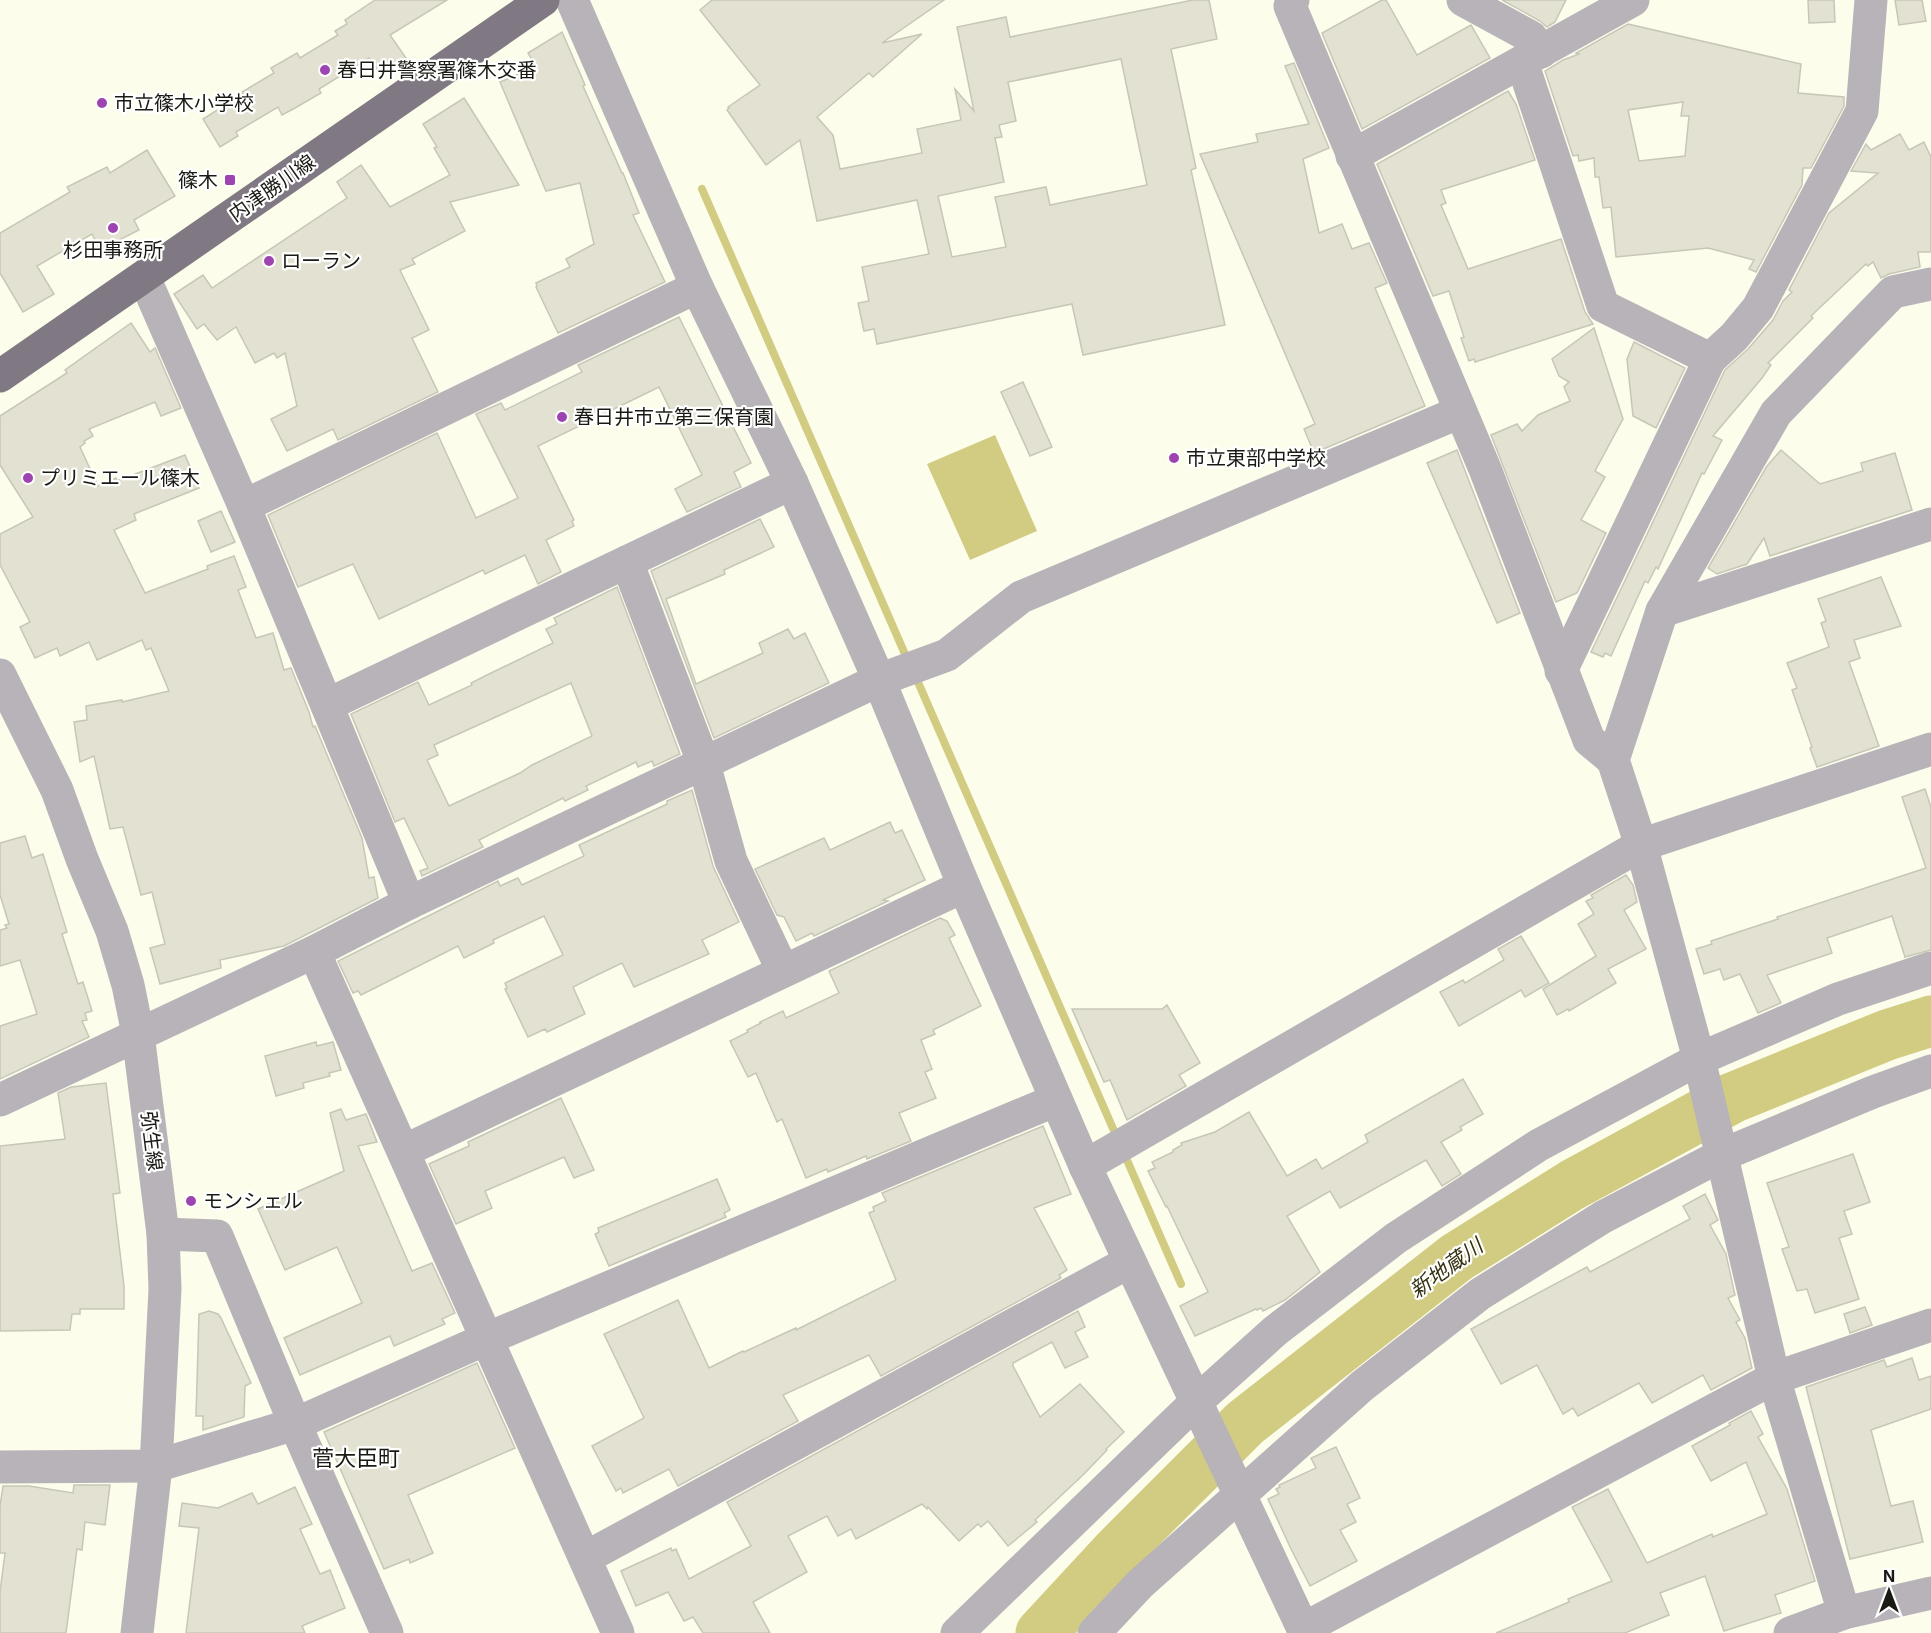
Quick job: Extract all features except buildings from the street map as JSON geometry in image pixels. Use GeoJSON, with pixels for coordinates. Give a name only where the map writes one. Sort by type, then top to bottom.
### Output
{"type":"FeatureCollection","features":[{"type":"Feature","properties":{"kind":"main road","name":"内津勝川線"},"geometry":{"type":"LineString","coordinates":[[0,376],[543,0]]}},
{"type":"Feature","properties":{"kind":"street"},"geometry":{"type":"LineString","coordinates":[[572,0],[697,287],[792,483],[879,680],[1056,1100],[1109,1152],[1129,1262],[1237,1485],[1304,1631],[1774,1378],[1931,1325]]}},
{"type":"Feature","properties":{"kind":"street"},"geometry":{"type":"LineString","coordinates":[[1463,0],[1531,37],[1531,57],[1603,306],[1710,359]]}},
{"type":"Feature","properties":{"kind":"street"},"geometry":{"type":"LineString","coordinates":[[1352,156],[1633,0]]}},
{"type":"Feature","properties":{"kind":"street"},"geometry":{"type":"LineString","coordinates":[[1561,671],[1710,359],[1734,337],[1758,308],[1862,111],[1871,0]]}},
{"type":"Feature","properties":{"kind":"street"},"geometry":{"type":"LineString","coordinates":[[1288,2],[1485,469],[1589,740],[1613,760],[1641,845],[1702,1070],[1774,1378],[1845,1613]]}},
{"type":"Feature","properties":{"kind":"street"},"geometry":{"type":"LineString","coordinates":[[144,277],[244,506],[409,903]]}},
{"type":"Feature","properties":{"kind":"street"},"geometry":{"type":"LineString","coordinates":[[1613,760],[1662,610],[1776,413],[1893,292],[1931,284]]}},
{"type":"Feature","properties":{"kind":"street"},"geometry":{"type":"LineString","coordinates":[[244,506],[697,287]]}},
{"type":"Feature","properties":{"kind":"street"},"geometry":{"type":"LineString","coordinates":[[0,1100],[314,952],[409,903],[879,680],[947,655],[1021,597],[1460,412]]}},
{"type":"Feature","properties":{"kind":"street"},"geometry":{"type":"LineString","coordinates":[[327,705],[792,483]]}},
{"type":"Feature","properties":{"kind":"street"},"geometry":{"type":"LineString","coordinates":[[1662,610],[1931,524]]}},
{"type":"Feature","properties":{"kind":"street"},"geometry":{"type":"LineString","coordinates":[[627,562],[704,764],[731,861],[783,971]]}},
{"type":"Feature","properties":{"kind":"street","name":"弥生線"},"geometry":{"type":"LineString","coordinates":[[0,675],[57,790],[112,931],[128,985],[138,1034],[163,1234],[165,1290],[156,1466],[137,1633]]}},
{"type":"Feature","properties":{"kind":"street"},"geometry":{"type":"LineString","coordinates":[[1109,1152],[1641,845],[1931,749]]}},
{"type":"Feature","properties":{"kind":"street"},"geometry":{"type":"LineString","coordinates":[[404,1151],[964,886]]}},
{"type":"Feature","properties":{"kind":"street"},"geometry":{"type":"LineString","coordinates":[[314,952],[618,1633]]}},
{"type":"Feature","properties":{"kind":"street"},"geometry":{"type":"LineString","coordinates":[[957,1633],[1202,1413],[1275,1331],[1396,1238],[1539,1144],[1702,1070],[1838,999],[1931,968]]}},
{"type":"Feature","properties":{"kind":"street"},"geometry":{"type":"LineString","coordinates":[[1094,1633],[1237,1485],[1480,1294],[1719,1145],[1931,1071]]}},
{"type":"Feature","properties":{"kind":"street"},"geometry":{"type":"LineString","coordinates":[[0,1467],[156,1466],[295,1424],[486,1339],[1056,1100]]}},
{"type":"Feature","properties":{"kind":"street"},"geometry":{"type":"LineString","coordinates":[[163,1234],[217,1236],[295,1424],[387,1633]]}},
{"type":"Feature","properties":{"kind":"street"},"geometry":{"type":"LineString","coordinates":[[585,1558],[1129,1262]]}},
{"type":"Feature","properties":{"kind":"street"},"geometry":{"type":"LineString","coordinates":[[1790,1633],[1845,1613],[1931,1593]]}},
{"type":"Feature","properties":{"kind":"shaded area"},"geometry":{"type":"Polygon","coordinates":[[[995,435],[1037,531],[970,560],[927,464],[995,435]]]}},
{"type":"Feature","properties":{"kind":"waterway"},"geometry":{"type":"LineString","coordinates":[[702,189],[908,661]]}},
{"type":"Feature","properties":{"kind":"waterway"},"geometry":{"type":"LineString","coordinates":[[914,673],[1118,1140]]}},
{"type":"Feature","properties":{"kind":"waterway","name":"新地蔵川"},"geometry":{"type":"LineString","coordinates":[[1041,1633],[1116,1552],[1245,1423],[1457,1257],[1572,1185],[1732,1098],[1887,1035],[1931,1021]]}},
{"type":"Feature","properties":{"kind":"waterway"},"geometry":{"type":"LineString","coordinates":[[1123,1151],[1181,1284]]}},
{"type":"Feature","properties":{"kind":"place","name":"春日井警察署篠木交番"},"geometry":{"type":"Point","coordinates":[325,70]}},
{"type":"Feature","properties":{"kind":"place","name":"市立篠木小学校"},"geometry":{"type":"Point","coordinates":[102,103]}},
{"type":"Feature","properties":{"kind":"place","name":"篠木"},"geometry":{"type":"Point","coordinates":[230,180]}},
{"type":"Feature","properties":{"kind":"place","name":"杉田事務所"},"geometry":{"type":"Point","coordinates":[113,228]}},
{"type":"Feature","properties":{"kind":"place","name":"ローラン"},"geometry":{"type":"Point","coordinates":[269,261]}},
{"type":"Feature","properties":{"kind":"place","name":"春日井市立第三保育園"},"geometry":{"type":"Point","coordinates":[562,417]}},
{"type":"Feature","properties":{"kind":"place","name":"市立東部中学校"},"geometry":{"type":"Point","coordinates":[1174,458]}},
{"type":"Feature","properties":{"kind":"place","name":"プリミエール篠木"},"geometry":{"type":"Point","coordinates":[28,478]}},
{"type":"Feature","properties":{"kind":"place","name":"モンシェル"},"geometry":{"type":"Point","coordinates":[191,1201]}},
{"type":"Feature","properties":{"kind":"district","name":"菅大臣町"},"geometry":{"type":"Point","coordinates":[356,1458]}}]}
